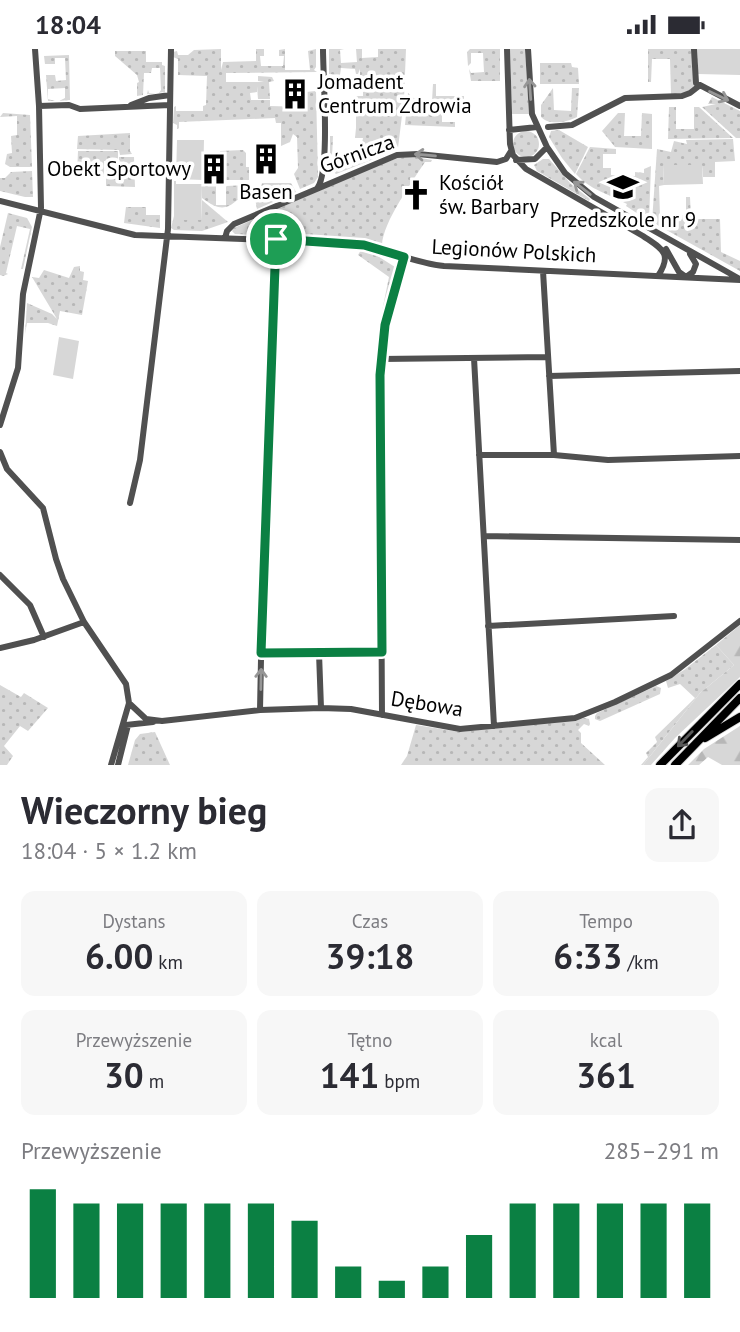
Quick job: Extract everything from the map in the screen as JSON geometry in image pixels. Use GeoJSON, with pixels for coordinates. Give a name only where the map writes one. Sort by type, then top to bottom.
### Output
{"type":"FeatureCollection","features":[{"type":"Feature","properties":{"kind":"main road"},"geometry":{"type":"LineString","coordinates":[[660,765],[740,684]]}},
{"type":"Feature","properties":{"kind":"main road"},"geometry":{"type":"LineString","coordinates":[[675,765],[740,698]]}},
{"type":"Feature","properties":{"kind":"main road"},"geometry":{"type":"LineString","coordinates":[[693,745],[740,717]]}},
{"type":"Feature","properties":{"kind":"street"},"geometry":{"type":"LineString","coordinates":[[0,425],[2,411],[18,369],[23,294],[40,211],[39,106],[35,49]]}},
{"type":"Feature","properties":{"kind":"street"},"geometry":{"type":"LineString","coordinates":[[130,503],[140,460],[167,237],[171,49]]}},
{"type":"Feature","properties":{"kind":"street"},"geometry":{"type":"LineString","coordinates":[[317,188],[322,180],[324,161],[323,49]]}},
{"type":"Feature","properties":{"kind":"street"},"geometry":{"type":"LineString","coordinates":[[507,49],[509,130],[511,151],[516,160],[538,176],[666,248],[679,272],[686,277],[693,272],[696,264],[694,257],[683,247]]}},
{"type":"Feature","properties":{"kind":"street"},"geometry":{"type":"LineString","coordinates":[[528,49],[531,108],[547,148],[565,173],[587,193],[740,280]]}},
{"type":"Feature","properties":{"kind":"street"},"geometry":{"type":"LineString","coordinates":[[694,49],[695,78],[699,86],[740,106]]}},
{"type":"Feature","properties":{"kind":"street"},"geometry":{"type":"LineString","coordinates":[[548,127],[572,125],[622,99],[682,96],[699,86]]}},
{"type":"Feature","properties":{"kind":"street"},"geometry":{"type":"LineString","coordinates":[[126,106],[149,98],[170,95]]}},
{"type":"Feature","properties":{"kind":"street"},"geometry":{"type":"LineString","coordinates":[[39,106],[69,105],[80,109],[170,105]]}},
{"type":"Feature","properties":{"kind":"street"},"geometry":{"type":"LineString","coordinates":[[509,130],[537,127]]}},
{"type":"Feature","properties":{"kind":"street"},"geometry":{"type":"LineString","coordinates":[[516,160],[535,159],[547,148]]}},
{"type":"Feature","properties":{"kind":"street","name":"Górnicza"},"geometry":{"type":"LineString","coordinates":[[225,238],[227,231],[234,224],[384,159],[401,154],[418,154],[497,162],[506,159],[511,151]]}},
{"type":"Feature","properties":{"kind":"street","name":"Legionów Polskich"},"geometry":{"type":"LineString","coordinates":[[0,201],[127,234],[364,245],[439,265],[740,280]]}},
{"type":"Feature","properties":{"kind":"street"},"geometry":{"type":"LineString","coordinates":[[643,236],[666,255],[658,276]]}},
{"type":"Feature","properties":{"kind":"street"},"geometry":{"type":"LineString","coordinates":[[260,710],[276,239]]}},
{"type":"Feature","properties":{"kind":"street"},"geometry":{"type":"LineString","coordinates":[[382,715],[381,359],[385,325],[404,257]]}},
{"type":"Feature","properties":{"kind":"street"},"geometry":{"type":"LineString","coordinates":[[543,271],[554,455]]}},
{"type":"Feature","properties":{"kind":"street"},"geometry":{"type":"LineString","coordinates":[[381,359],[547,357]]}},
{"type":"Feature","properties":{"kind":"street"},"geometry":{"type":"LineString","coordinates":[[474,358],[494,726]]}},
{"type":"Feature","properties":{"kind":"street"},"geometry":{"type":"LineString","coordinates":[[549,376],[740,371]]}},
{"type":"Feature","properties":{"kind":"street"},"geometry":{"type":"LineString","coordinates":[[0,452],[2,466],[43,508],[57,563],[84,622],[125,682],[129,703],[118,765]]}},
{"type":"Feature","properties":{"kind":"street"},"geometry":{"type":"LineString","coordinates":[[479,455],[554,455],[608,460],[740,456]]}},
{"type":"Feature","properties":{"kind":"street"},"geometry":{"type":"LineString","coordinates":[[484,536],[740,540]]}},
{"type":"Feature","properties":{"kind":"street"},"geometry":{"type":"LineString","coordinates":[[0,575],[30,605],[44,637]]}},
{"type":"Feature","properties":{"kind":"street"},"geometry":{"type":"LineString","coordinates":[[488,626],[674,616]]}},
{"type":"Feature","properties":{"kind":"street","name":"Dębowa"},"geometry":{"type":"LineString","coordinates":[[125,725],[260,710],[321,708],[344,708],[450,729],[575,718],[603,708],[671,675],[740,621]]}},
{"type":"Feature","properties":{"kind":"street"},"geometry":{"type":"LineString","coordinates":[[0,647],[44,637],[84,622]]}},
{"type":"Feature","properties":{"kind":"street"},"geometry":{"type":"LineString","coordinates":[[261,653],[382,652]]}},
{"type":"Feature","properties":{"kind":"street"},"geometry":{"type":"LineString","coordinates":[[319,653],[321,708]]}},
{"type":"Feature","properties":{"kind":"street"},"geometry":{"type":"LineString","coordinates":[[129,703],[140,715],[150,720],[162,721]]}},
{"type":"Feature","properties":{"kind":"street"},"geometry":{"type":"LineString","coordinates":[[111,765],[125,725]]}},
{"type":"Feature","properties":{"kind":"green space"},"geometry":{"type":"Polygon","coordinates":[[[221,49],[221,70],[223,62],[256,61],[256,49],[264,49],[264,56],[260,56],[261,66],[283,66],[284,56],[279,56],[279,50],[285,49],[285,70],[310,70],[308,51],[316,49],[314,70],[317,72],[226,73],[226,82],[264,82],[258,81],[258,76],[272,77],[274,81],[269,82],[270,99],[258,99],[257,86],[257,92],[250,93],[251,100],[270,100],[270,106],[305,107],[306,92],[316,91],[318,177],[314,183],[300,189],[294,174],[298,168],[297,137],[293,134],[290,142],[281,146],[281,123],[276,123],[275,118],[179,122],[177,129],[177,125],[173,123],[174,107],[176,106],[176,111],[203,111],[203,106],[206,105],[207,76],[178,75],[178,59],[173,57],[173,52],[188,55],[194,50],[221,49]]]}},
{"type":"Feature","properties":{"kind":"green space"},"geometry":{"type":"Polygon","coordinates":[[[329,49],[344,49],[340,50],[341,63],[357,62],[356,49],[362,49],[362,58],[378,57],[378,49],[406,49],[398,148],[336,174],[330,168],[330,136],[333,136],[332,159],[345,159],[346,163],[359,159],[363,138],[355,138],[356,96],[363,96],[363,78],[360,78],[360,69],[358,74],[355,69],[341,68],[340,75],[329,74],[329,49]]]}},
{"type":"Feature","properties":{"kind":"green space"},"geometry":{"type":"Polygon","coordinates":[[[470,49],[500,49],[500,81],[471,81],[469,69],[471,73],[484,72],[483,53],[471,53],[471,63],[468,66],[467,52],[470,49]]]}},
{"type":"Feature","properties":{"kind":"green space"},"geometry":{"type":"Polygon","coordinates":[[[510,49],[525,49],[529,114],[512,114],[510,49]]]}},
{"type":"Feature","properties":{"kind":"green space"},"geometry":{"type":"Polygon","coordinates":[[[648,49],[698,49],[696,92],[671,94],[670,59],[652,59],[651,82],[648,82],[648,49]]]}},
{"type":"Feature","properties":{"kind":"green space"},"geometry":{"type":"Polygon","coordinates":[[[698,49],[740,49],[740,75],[698,74],[698,49]]]}},
{"type":"Feature","properties":{"kind":"green space"},"geometry":{"type":"Polygon","coordinates":[[[115,51],[146,51],[146,62],[162,62],[165,66],[165,92],[159,93],[160,68],[152,68],[151,73],[144,73],[143,95],[137,96],[137,75],[115,56],[115,51]]]}},
{"type":"Feature","properties":{"kind":"green space"},"geometry":{"type":"Polygon","coordinates":[[[69,55],[70,100],[59,101],[65,98],[65,88],[48,89],[48,99],[55,101],[48,101],[46,75],[55,75],[56,81],[66,80],[65,58],[55,58],[55,64],[45,64],[44,56],[69,55]]]}},
{"type":"Feature","properties":{"kind":"green space"},"geometry":{"type":"Polygon","coordinates":[[[540,63],[571,63],[572,67],[578,68],[579,84],[540,84],[540,63]]]}},
{"type":"Feature","properties":{"kind":"green space"},"geometry":{"type":"Polygon","coordinates":[[[433,84],[436,84],[436,96],[464,96],[464,108],[457,108],[457,113],[454,102],[442,102],[442,122],[455,122],[455,127],[405,125],[408,93],[417,101],[432,101],[433,84]]]}},
{"type":"Feature","properties":{"kind":"green space"},"geometry":{"type":"Polygon","coordinates":[[[553,88],[554,110],[571,111],[572,88],[579,88],[577,117],[564,122],[554,122],[541,117],[541,105],[553,88]]]}},
{"type":"Feature","properties":{"kind":"green space"},"geometry":{"type":"Polygon","coordinates":[[[712,97],[740,111],[740,138],[736,138],[702,107],[716,104],[708,104],[712,97]]]}},
{"type":"Feature","properties":{"kind":"green space"},"geometry":{"type":"Polygon","coordinates":[[[669,107],[676,107],[676,129],[694,129],[694,107],[699,107],[733,138],[668,139],[669,107]]]}},
{"type":"Feature","properties":{"kind":"green space"},"geometry":{"type":"Polygon","coordinates":[[[3,113],[30,115],[32,167],[10,167],[5,164],[7,154],[12,153],[11,136],[17,135],[17,116],[0,117],[3,113]]]}},
{"type":"Feature","properties":{"kind":"green space"},"geometry":{"type":"Polygon","coordinates":[[[618,113],[625,113],[624,136],[641,136],[642,113],[652,114],[652,149],[615,147],[602,131],[618,113]]]}},
{"type":"Feature","properties":{"kind":"green space"},"geometry":{"type":"Polygon","coordinates":[[[559,130],[588,147],[575,174],[549,137],[551,131],[559,130]]]}},
{"type":"Feature","properties":{"kind":"green space"},"geometry":{"type":"Polygon","coordinates":[[[526,131],[535,135],[539,144],[535,153],[526,157],[517,153],[513,144],[517,135],[526,131]]]}},
{"type":"Feature","properties":{"kind":"green space"},"geometry":{"type":"Polygon","coordinates":[[[130,133],[132,154],[120,155],[119,150],[77,149],[78,136],[130,133]]]}},
{"type":"Feature","properties":{"kind":"green space"},"geometry":{"type":"Polygon","coordinates":[[[733,139],[735,161],[715,162],[715,177],[703,177],[702,165],[663,165],[664,185],[659,186],[660,216],[686,215],[686,197],[690,197],[691,219],[720,219],[721,252],[740,261],[740,271],[652,222],[657,149],[671,152],[674,141],[687,144],[686,140],[733,139]]]}},
{"type":"Feature","properties":{"kind":"green space"},"geometry":{"type":"Polygon","coordinates":[[[177,140],[204,140],[203,180],[176,179],[177,140]]]}},
{"type":"Feature","properties":{"kind":"green space","name":"Przedszkole nr 9"},"geometry":{"type":"Polygon","coordinates":[[[590,147],[616,149],[616,154],[603,154],[603,168],[611,168],[611,175],[635,176],[635,172],[644,173],[644,169],[651,166],[649,221],[626,206],[627,204],[594,188],[576,174],[590,147]]]}},
{"type":"Feature","properties":{"kind":"green space"},"geometry":{"type":"Polygon","coordinates":[[[243,150],[246,153],[246,167],[249,167],[249,180],[220,180],[220,151],[243,150]]]}},
{"type":"Feature","properties":{"kind":"green space"},"geometry":{"type":"Polygon","coordinates":[[[78,151],[118,151],[118,161],[104,161],[104,177],[79,177],[78,151]]]}},
{"type":"Feature","properties":{"kind":"green space"},"geometry":{"type":"Polygon","coordinates":[[[410,156],[432,160],[425,162],[399,202],[387,225],[382,245],[357,239],[235,234],[232,231],[370,168],[410,156]]]}},
{"type":"Feature","properties":{"kind":"green space"},"geometry":{"type":"Polygon","coordinates":[[[119,157],[134,157],[135,187],[106,186],[106,164],[119,163],[119,157]]]}},
{"type":"Feature","properties":{"kind":"green space"},"geometry":{"type":"Polygon","coordinates":[[[543,159],[549,159],[571,184],[590,199],[589,201],[537,171],[534,165],[543,159]]]}},
{"type":"Feature","properties":{"kind":"green space"},"geometry":{"type":"Polygon","coordinates":[[[663,165],[702,165],[703,184],[664,185],[663,165]]]}},
{"type":"Feature","properties":{"kind":"green space"},"geometry":{"type":"Polygon","coordinates":[[[32,171],[33,197],[0,191],[0,178],[5,178],[11,172],[32,171]]]}},
{"type":"Feature","properties":{"kind":"green space"},"geometry":{"type":"Polygon","coordinates":[[[174,181],[176,220],[201,220],[202,200],[228,222],[202,231],[171,228],[174,216],[174,181]]]}},
{"type":"Feature","properties":{"kind":"green space"},"geometry":{"type":"Polygon","coordinates":[[[202,182],[205,182],[206,186],[216,186],[216,205],[226,205],[226,186],[249,185],[249,190],[227,207],[216,206],[202,198],[202,182]]]}},
{"type":"Feature","properties":{"kind":"green space"},"geometry":{"type":"Polygon","coordinates":[[[262,183],[291,183],[296,192],[257,209],[254,193],[262,183]]]}},
{"type":"Feature","properties":{"kind":"green space"},"geometry":{"type":"Polygon","coordinates":[[[176,184],[202,184],[201,220],[176,220],[176,184]]]}},
{"type":"Feature","properties":{"kind":"green space"},"geometry":{"type":"Polygon","coordinates":[[[126,207],[146,207],[146,215],[160,215],[160,228],[124,223],[126,207]]]}},
{"type":"Feature","properties":{"kind":"green space"},"geometry":{"type":"Polygon","coordinates":[[[8,213],[27,218],[32,227],[23,269],[30,229],[17,226],[6,273],[8,274],[3,276],[0,275],[0,247],[8,213]]]}},
{"type":"Feature","properties":{"kind":"green space"},"geometry":{"type":"Polygon","coordinates":[[[361,250],[376,255],[395,267],[382,321],[389,277],[358,255],[361,250]]]}},
{"type":"Feature","properties":{"kind":"green space"},"geometry":{"type":"Polygon","coordinates":[[[80,266],[80,271],[84,272],[83,280],[88,281],[82,315],[60,311],[57,326],[27,323],[25,334],[27,303],[57,319],[32,277],[39,278],[44,270],[69,278],[74,267],[80,266]]]}},
{"type":"Feature","properties":{"kind":"green space"},"geometry":{"type":"Polygon","coordinates":[[[59,337],[79,341],[73,379],[53,375],[59,337]]]}},
{"type":"Feature","properties":{"kind":"green space"},"geometry":{"type":"Polygon","coordinates":[[[740,625],[740,677],[675,738],[651,765],[643,765],[700,693],[734,665],[716,645],[740,625]]]}},
{"type":"Feature","properties":{"kind":"green space"},"geometry":{"type":"Polygon","coordinates":[[[716,645],[734,665],[700,693],[643,765],[641,765],[648,757],[646,753],[657,742],[655,737],[695,698],[680,684],[668,688],[666,681],[716,645]]]}},
{"type":"Feature","properties":{"kind":"green space"},"geometry":{"type":"Polygon","coordinates":[[[0,685],[21,697],[24,693],[48,708],[28,731],[20,726],[4,746],[13,756],[7,765],[0,765],[0,685]]]}},
{"type":"Feature","properties":{"kind":"green space"},"geometry":{"type":"Polygon","coordinates":[[[656,686],[661,688],[660,694],[600,721],[595,719],[597,713],[656,686]]]}},
{"type":"Feature","properties":{"kind":"green space"},"geometry":{"type":"Polygon","coordinates":[[[589,719],[590,724],[584,724],[578,730],[581,733],[581,743],[605,765],[401,765],[407,756],[416,725],[460,732],[589,719]]]}},
{"type":"Feature","properties":{"kind":"green space"},"geometry":{"type":"Polygon","coordinates":[[[740,726],[740,765],[722,765],[708,757],[699,765],[688,765],[704,749],[740,726]]]}},
{"type":"Feature","properties":{"kind":"green space"},"geometry":{"type":"Polygon","coordinates":[[[155,732],[170,765],[128,765],[135,740],[140,734],[155,732]]]}},
{"type":"Feature","properties":{"kind":"place","name":"Jomadent Centrum Zdrowia"},"geometry":{"type":"Point","coordinates":[295,94]}},
{"type":"Feature","properties":{"kind":"place","name":"Basen"},"geometry":{"type":"Point","coordinates":[266,159]}},
{"type":"Feature","properties":{"kind":"place","name":"Obekt Sportowy"},"geometry":{"type":"Point","coordinates":[214,169]}},
{"type":"Feature","properties":{"kind":"place","name":"Przedszkole nr 9"},"geometry":{"type":"Point","coordinates":[623,187]}},
{"type":"Feature","properties":{"kind":"place","name":"Kościół św. Barbary"},"geometry":{"type":"Point","coordinates":[416,195]}},
{"type":"Feature","properties":{"kind":"route"},"geometry":{"type":"LineString","coordinates":[[276,239],[364,245],[404,257],[385,325],[380,375],[382,652],[261,653],[276,239]]}}]}
